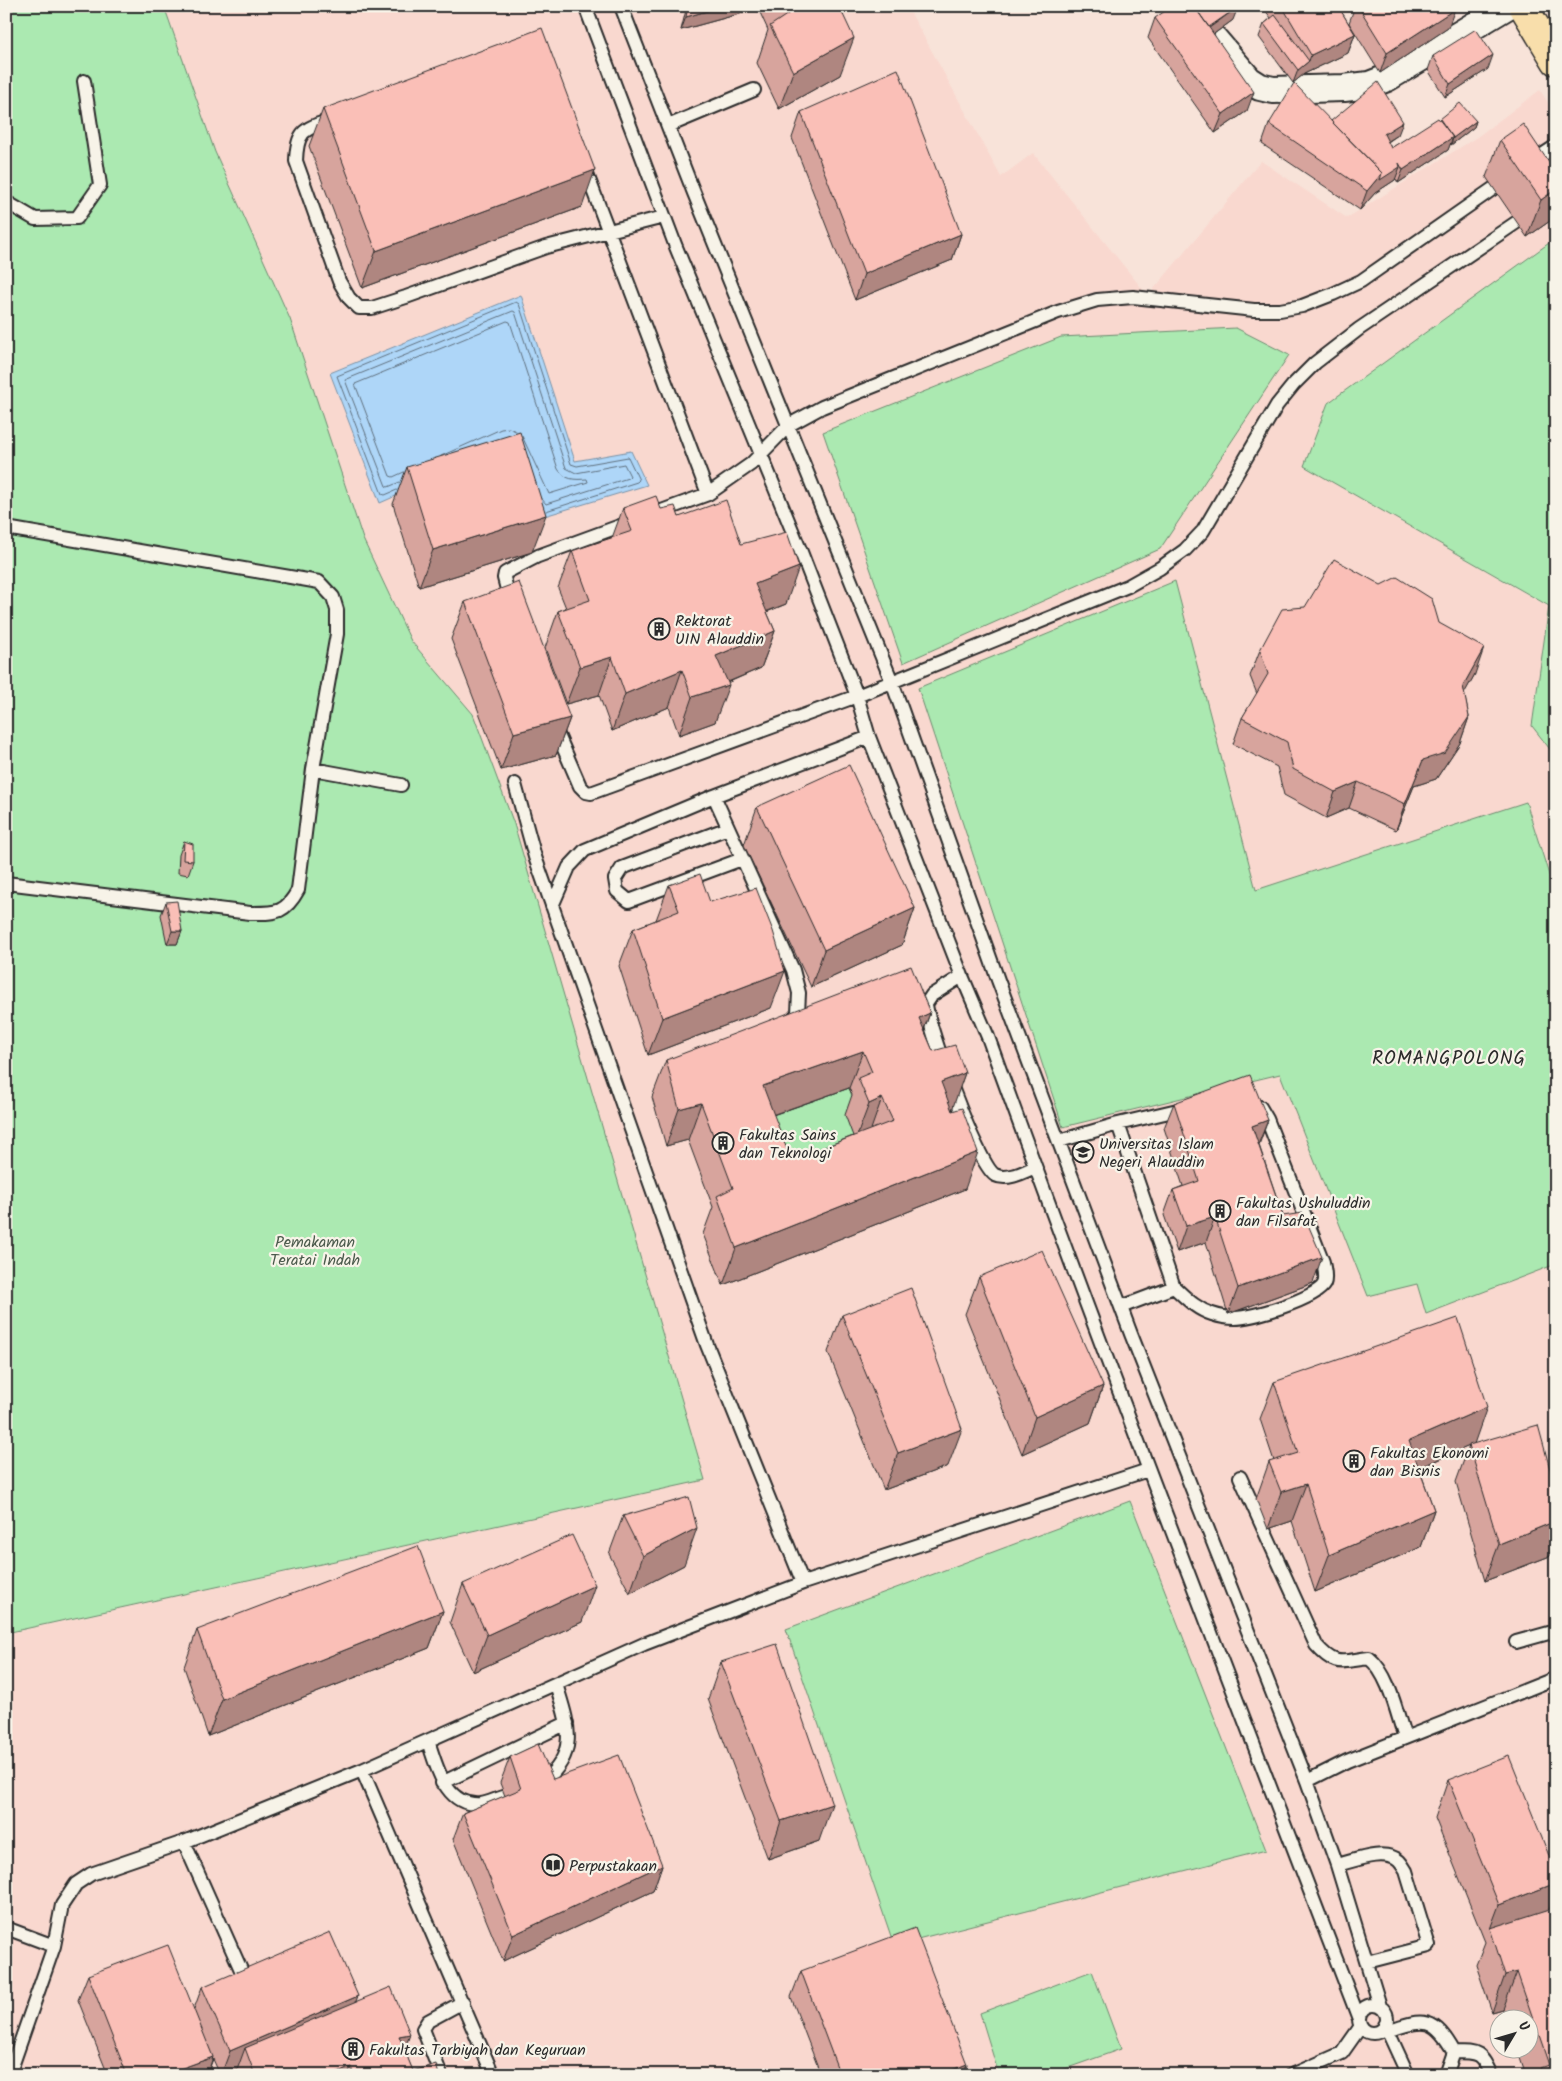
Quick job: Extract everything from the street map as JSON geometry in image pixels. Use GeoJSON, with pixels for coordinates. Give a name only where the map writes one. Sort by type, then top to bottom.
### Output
{"type":"FeatureCollection","features":[{"type":"Feature","properties":{"kind":"main road"},"geometry":{"type":"LineString","coordinates":[[1524,6],[1556,61]]}},
{"type":"Feature","properties":{"kind":"street"},"geometry":{"type":"LineString","coordinates":[[1214,39],[1249,80],[1260,87],[1273,90],[1344,88],[1369,85],[1388,78],[1508,6]]}},
{"type":"Feature","properties":{"kind":"lane"},"geometry":{"type":"LineString","coordinates":[[585,6],[664,217],[761,452],[857,696],[869,737],[962,976],[988,1037],[1148,1470],[1360,2022],[1366,2031],[1374,2033],[1387,2028],[1412,2023],[1425,2022],[1434,2025],[1444,2034],[1454,2052],[1446,2075]]}},
{"type":"Feature","properties":{"kind":"lane"},"geometry":{"type":"LineString","coordinates":[[622,6],[668,126],[873,639],[892,682],[998,980],[1121,1307],[1307,1781],[1337,1865],[1380,2006],[1385,2011],[1387,2028],[1408,2075]]}},
{"type":"Feature","properties":{"kind":"lane"},"geometry":{"type":"LineString","coordinates":[[6,202],[34,219],[78,218],[100,185],[84,81]]}},
{"type":"Feature","properties":{"kind":"lane"},"geometry":{"type":"LineString","coordinates":[[668,126],[754,90]]}},
{"type":"Feature","properties":{"kind":"lane"},"geometry":{"type":"LineString","coordinates":[[344,115],[309,127],[299,136],[296,161],[339,281],[349,298],[359,308],[372,308],[406,297],[546,247],[664,217]]}},
{"type":"Feature","properties":{"kind":"lane"},"geometry":{"type":"LineString","coordinates":[[1516,172],[1556,146]]}},
{"type":"Feature","properties":{"kind":"lane"},"geometry":{"type":"LineString","coordinates":[[582,161],[708,494]]}},
{"type":"Feature","properties":{"kind":"lane"},"geometry":{"type":"LineString","coordinates":[[512,610],[504,578],[505,573],[512,568],[538,556],[708,494],[751,464],[789,425],[822,407],[1058,312],[1098,300],[1133,297],[1254,310],[1280,310],[1302,306],[1360,281],[1494,188]]}},
{"type":"Feature","properties":{"kind":"lane"},"geometry":{"type":"LineString","coordinates":[[551,717],[580,786],[586,792],[591,792],[857,696],[1128,586],[1160,568],[1185,550],[1202,531],[1277,405],[1308,370],[1359,329],[1517,222]]}},
{"type":"Feature","properties":{"kind":"lane"},"geometry":{"type":"LineString","coordinates":[[6,528],[319,582],[333,597],[337,610],[337,634],[313,769],[298,890],[291,904],[277,913],[250,913],[6,882]]}},
{"type":"Feature","properties":{"kind":"lane"},"geometry":{"type":"LineString","coordinates":[[552,906],[570,867],[585,850],[714,796],[869,737]]}},
{"type":"Feature","properties":{"kind":"lane"},"geometry":{"type":"LineString","coordinates":[[313,769],[401,786]]}},
{"type":"Feature","properties":{"kind":"lane"},"geometry":{"type":"LineString","coordinates":[[515,784],[528,834],[552,906],[707,1345],[803,1583]]}},
{"type":"Feature","properties":{"kind":"lane"},"geometry":{"type":"LineString","coordinates":[[714,796],[793,970],[799,992],[798,1013],[788,1024],[779,1028]]}},
{"type":"Feature","properties":{"kind":"lane"},"geometry":{"type":"LineString","coordinates":[[728,828],[622,868],[615,879],[617,891],[629,901],[742,859]]}},
{"type":"Feature","properties":{"kind":"lane"},"geometry":{"type":"LineString","coordinates":[[962,976],[932,994],[926,1004],[931,1030],[973,1138],[986,1165],[993,1174],[1002,1178],[1035,1168]]}},
{"type":"Feature","properties":{"kind":"lane"},"geometry":{"type":"LineString","coordinates":[[1118,1124],[1174,1287],[1193,1305],[1212,1314],[1235,1318],[1275,1309],[1297,1301],[1320,1290],[1325,1283],[1326,1275],[1268,1119],[1258,1102],[1252,1098]]}},
{"type":"Feature","properties":{"kind":"lane"},"geometry":{"type":"LineString","coordinates":[[1059,1142],[1118,1124],[1201,1104]]}},
{"type":"Feature","properties":{"kind":"lane"},"geometry":{"type":"LineString","coordinates":[[1121,1307],[1174,1287]]}},
{"type":"Feature","properties":{"kind":"lane"},"geometry":{"type":"LineString","coordinates":[[9,2075],[11,2050],[54,1946],[62,1905],[76,1884],[91,1874],[184,1842],[362,1770],[644,1644],[803,1583],[1148,1470]]}},
{"type":"Feature","properties":{"kind":"lane"},"geometry":{"type":"LineString","coordinates":[[1240,1477],[1316,1644],[1327,1657],[1343,1662],[1369,1658],[1376,1664],[1389,1692],[1405,1738]]}},
{"type":"Feature","properties":{"kind":"lane"},"geometry":{"type":"LineString","coordinates":[[1516,1642],[1556,1631]]}},
{"type":"Feature","properties":{"kind":"lane"},"geometry":{"type":"LineString","coordinates":[[1307,1781],[1347,1760],[1556,1678]]}},
{"type":"Feature","properties":{"kind":"lane"},"geometry":{"type":"LineString","coordinates":[[543,1782],[555,1772],[564,1759],[567,1723],[556,1684]]}},
{"type":"Feature","properties":{"kind":"lane"},"geometry":{"type":"LineString","coordinates":[[442,1783],[567,1723]]}},
{"type":"Feature","properties":{"kind":"lane"},"geometry":{"type":"LineString","coordinates":[[428,1741],[442,1783],[454,1796],[468,1803],[481,1804],[503,1797]]}},
{"type":"Feature","properties":{"kind":"lane"},"geometry":{"type":"LineString","coordinates":[[362,1770],[493,2075]]}},
{"type":"Feature","properties":{"kind":"lane"},"geometry":{"type":"LineString","coordinates":[[184,1842],[242,1972]]}},
{"type":"Feature","properties":{"kind":"lane"},"geometry":{"type":"LineString","coordinates":[[1337,1865],[1376,1856],[1388,1856],[1399,1861],[1406,1871],[1415,1899],[1429,1946],[1367,1962]]}},
{"type":"Feature","properties":{"kind":"lane"},"geometry":{"type":"LineString","coordinates":[[6,1928],[54,1946]]}},
{"type":"Feature","properties":{"kind":"lane"},"geometry":{"type":"LineString","coordinates":[[441,2075],[423,2029],[428,2021],[463,2002]]}},
{"type":"Feature","properties":{"kind":"lane"},"geometry":{"type":"LineString","coordinates":[[1292,2075],[1342,2053],[1360,2022],[1360,2012],[1366,2006],[1372,2004],[1380,2006]]}},
{"type":"Feature","properties":{"kind":"lane"},"geometry":{"type":"LineString","coordinates":[[1454,2052],[1478,2054],[1484,2058],[1491,2075]]}},
{"type":"Feature","properties":{"kind":"shaded area","name":"Universitas Islam Negeri Alauddin"},"geometry":{"type":"Polygon","coordinates":[[[164,6],[907,6],[1001,177],[1033,153],[1148,296],[1261,161],[1347,218],[1477,137],[1540,90],[1556,115],[1556,238],[1328,403],[1304,466],[1549,607],[1532,726],[1556,757],[1556,2075],[6,2075],[6,1634],[705,1480],[473,714],[411,641],[363,539],[290,319],[215,152],[164,6]]]}},
{"type":"Feature","properties":{"kind":"green space","name":"Pemakaman Teratai Indah"},"geometry":{"type":"Polygon","coordinates":[[[6,6],[164,6],[215,152],[290,319],[363,539],[411,641],[473,714],[514,824],[705,1480],[6,1633],[6,6]]]}},
{"type":"Feature","properties":{"kind":"green space"},"geometry":{"type":"Polygon","coordinates":[[[1556,238],[1556,757],[1532,726],[1549,606],[1304,466],[1328,403],[1556,238]]]}},
{"type":"Feature","properties":{"kind":"green space"},"geometry":{"type":"Polygon","coordinates":[[[1236,328],[1289,355],[1160,549],[903,663],[823,432],[1061,337],[1236,328]]]}},
{"type":"Feature","properties":{"kind":"green space"},"geometry":{"type":"Polygon","coordinates":[[[1175,581],[1256,890],[1526,802],[1556,897],[1556,1264],[1426,1314],[1417,1284],[1368,1296],[1280,1074],[1063,1127],[918,688],[1175,581]]]}},
{"type":"Feature","properties":{"kind":"green space"},"geometry":{"type":"Polygon","coordinates":[[[849,1088],[858,1109],[855,1141],[777,1197],[749,1123],[849,1088]]]}},
{"type":"Feature","properties":{"kind":"green space"},"geometry":{"type":"Polygon","coordinates":[[[1130,1501],[1266,1850],[894,1945],[786,1629],[1130,1501]]]}},
{"type":"Feature","properties":{"kind":"green space"},"geometry":{"type":"Polygon","coordinates":[[[1092,1971],[1121,2049],[1048,2075],[999,2075],[980,2013],[1092,1971]]]}},
{"type":"Feature","properties":{"kind":"water"},"geometry":{"type":"Polygon","coordinates":[[[521,295],[575,461],[631,451],[647,485],[538,518],[507,447],[380,503],[330,373],[521,295]]]}},
{"type":"Feature","properties":{"kind":"building"},"geometry":{"type":"Polygon","coordinates":[[[688,6],[724,6],[686,17],[688,6]]]}},
{"type":"Feature","properties":{"kind":"building"},"geometry":{"type":"Polygon","coordinates":[[[788,6],[839,6],[854,38],[793,72],[770,26],[791,12],[788,6]]]}},
{"type":"Feature","properties":{"kind":"building"},"geometry":{"type":"Polygon","coordinates":[[[1172,6],[1194,6],[1254,92],[1223,114],[1155,18],[1172,6]]]}},
{"type":"Feature","properties":{"kind":"building"},"geometry":{"type":"Polygon","coordinates":[[[1194,6],[1237,6],[1238,7],[1209,27],[1194,6]]]}},
{"type":"Feature","properties":{"kind":"building"},"geometry":{"type":"Polygon","coordinates":[[[1282,6],[1338,6],[1355,34],[1311,55],[1282,6]]]}},
{"type":"Feature","properties":{"kind":"building"},"geometry":{"type":"Polygon","coordinates":[[[1358,6],[1453,6],[1455,9],[1387,53],[1358,6]]]}},
{"type":"Feature","properties":{"kind":"building"},"geometry":{"type":"Polygon","coordinates":[[[1275,15],[1309,61],[1298,70],[1264,24],[1275,15]]]}},
{"type":"Feature","properties":{"kind":"building"},"geometry":{"type":"Polygon","coordinates":[[[542,28],[595,170],[376,251],[323,109],[542,28]]]}},
{"type":"Feature","properties":{"kind":"building"},"geometry":{"type":"Polygon","coordinates":[[[1476,29],[1493,55],[1450,84],[1433,56],[1476,29]]]}},
{"type":"Feature","properties":{"kind":"building"},"geometry":{"type":"Polygon","coordinates":[[[898,69],[961,234],[864,274],[801,112],[898,69]]]}},
{"type":"Feature","properties":{"kind":"building"},"geometry":{"type":"Polygon","coordinates":[[[1378,82],[1403,122],[1384,134],[1391,148],[1438,118],[1453,137],[1403,170],[1399,163],[1400,167],[1380,180],[1382,173],[1331,121],[1378,82]]]}},
{"type":"Feature","properties":{"kind":"building"},"geometry":{"type":"Polygon","coordinates":[[[1294,83],[1382,173],[1367,191],[1269,124],[1294,83]]]}},
{"type":"Feature","properties":{"kind":"building"},"geometry":{"type":"Polygon","coordinates":[[[1460,103],[1476,121],[1453,138],[1440,119],[1460,103]]]}},
{"type":"Feature","properties":{"kind":"building"},"geometry":{"type":"Polygon","coordinates":[[[1523,124],[1556,173],[1556,189],[1541,200],[1500,140],[1523,124]]]}},
{"type":"Feature","properties":{"kind":"building"},"geometry":{"type":"Polygon","coordinates":[[[520,432],[546,515],[433,550],[407,467],[520,432]]]}},
{"type":"Feature","properties":{"kind":"building","name":"Rektorat UIN Alauddin"},"geometry":{"type":"Polygon","coordinates":[[[656,496],[661,509],[675,506],[679,517],[726,500],[741,544],[787,532],[799,567],[755,584],[775,631],[716,656],[729,685],[692,697],[682,670],[625,694],[612,657],[580,667],[558,611],[590,600],[572,551],[632,531],[623,508],[656,496]]]}},
{"type":"Feature","properties":{"kind":"building"},"geometry":{"type":"Polygon","coordinates":[[[1334,559],[1381,585],[1397,577],[1432,599],[1439,623],[1484,648],[1463,686],[1469,717],[1445,753],[1423,760],[1405,804],[1358,782],[1335,792],[1293,769],[1287,742],[1242,718],[1268,674],[1260,650],[1282,609],[1305,607],[1334,559]]]}},
{"type":"Feature","properties":{"kind":"building"},"geometry":{"type":"Polygon","coordinates":[[[519,582],[570,718],[514,733],[465,602],[519,582]]]}},
{"type":"Feature","properties":{"kind":"building"},"geometry":{"type":"Polygon","coordinates":[[[849,765],[915,908],[824,950],[757,807],[849,765]]]}},
{"type":"Feature","properties":{"kind":"building"},"geometry":{"type":"Polygon","coordinates":[[[184,841],[193,844],[193,861],[183,860],[184,841]]]}},
{"type":"Feature","properties":{"kind":"building"},"geometry":{"type":"Polygon","coordinates":[[[700,874],[710,902],[756,888],[773,931],[785,971],[662,1018],[633,929],[679,911],[669,885],[700,874]]]}},
{"type":"Feature","properties":{"kind":"building"},"geometry":{"type":"Polygon","coordinates":[[[177,901],[182,931],[172,931],[166,902],[177,901]]]}},
{"type":"Feature","properties":{"kind":"building","name":"Fakultas Sains dan Teknologi"},"geometry":{"type":"Polygon","coordinates":[[[911,966],[930,1013],[919,1018],[933,1051],[955,1045],[965,1073],[941,1082],[952,1111],[962,1108],[978,1152],[736,1248],[717,1196],[733,1188],[701,1103],[679,1109],[666,1060],[911,966]],[[863,1051],[763,1086],[791,1160],[893,1121],[882,1098],[869,1104],[858,1078],[872,1072],[863,1051]]]}},
{"type":"Feature","properties":{"kind":"building","name":"Fakultas Ushuluddin dan Filsafat"},"geometry":{"type":"Polygon","coordinates":[[[1250,1075],[1268,1120],[1252,1126],[1283,1216],[1303,1213],[1322,1257],[1238,1288],[1215,1217],[1186,1226],[1173,1190],[1199,1181],[1174,1103],[1250,1075]]]}},
{"type":"Feature","properties":{"kind":"building"},"geometry":{"type":"Polygon","coordinates":[[[1042,1250],[1103,1386],[1035,1417],[979,1277],[1042,1250]]]}},
{"type":"Feature","properties":{"kind":"building"},"geometry":{"type":"Polygon","coordinates":[[[911,1288],[962,1429],[898,1453],[842,1315],[911,1288]]]}},
{"type":"Feature","properties":{"kind":"building","name":"Fakultas Ekonomi dan Bisnis"},"geometry":{"type":"Polygon","coordinates":[[[1458,1318],[1487,1407],[1409,1441],[1434,1510],[1329,1555],[1306,1484],[1281,1492],[1269,1462],[1298,1453],[1274,1382],[1458,1318]]]}},
{"type":"Feature","properties":{"kind":"building"},"geometry":{"type":"Polygon","coordinates":[[[1538,1425],[1556,1491],[1556,1521],[1499,1544],[1469,1445],[1538,1425]]]}},
{"type":"Feature","properties":{"kind":"building"},"geometry":{"type":"Polygon","coordinates":[[[689,1497],[697,1528],[643,1556],[623,1516],[689,1497]]]}},
{"type":"Feature","properties":{"kind":"building"},"geometry":{"type":"Polygon","coordinates":[[[572,1535],[595,1585],[487,1635],[463,1584],[572,1535]]]}},
{"type":"Feature","properties":{"kind":"building"},"geometry":{"type":"Polygon","coordinates":[[[418,1546],[443,1611],[222,1699],[197,1630],[418,1546]]]}},
{"type":"Feature","properties":{"kind":"building"},"geometry":{"type":"Polygon","coordinates":[[[777,1644],[832,1804],[781,1821],[721,1662],[777,1644]]]}},
{"type":"Feature","properties":{"kind":"building","name":"Perpustakaan"},"geometry":{"type":"Polygon","coordinates":[[[538,1744],[553,1779],[619,1755],[662,1865],[513,1935],[463,1813],[521,1789],[510,1757],[538,1744]]]}},
{"type":"Feature","properties":{"kind":"building"},"geometry":{"type":"Polygon","coordinates":[[[1509,1756],[1556,1873],[1556,1883],[1499,1905],[1448,1780],[1509,1756]]]}},
{"type":"Feature","properties":{"kind":"building"},"geometry":{"type":"Polygon","coordinates":[[[1556,1907],[1556,2075],[1544,2075],[1541,2068],[1549,2065],[1540,2039],[1540,2008],[1529,2008],[1517,1972],[1505,1975],[1490,1928],[1556,1907]]]}},
{"type":"Feature","properties":{"kind":"building"},"geometry":{"type":"Polygon","coordinates":[[[915,1928],[967,2064],[939,2075],[840,2075],[801,1971],[915,1928]]]}},
{"type":"Feature","properties":{"kind":"building"},"geometry":{"type":"Polygon","coordinates":[[[330,1932],[358,1996],[230,2051],[202,1987],[330,1932]]]}},
{"type":"Feature","properties":{"kind":"building"},"geometry":{"type":"Polygon","coordinates":[[[168,1945],[213,2057],[163,2075],[127,2075],[88,1975],[168,1945]]]}},
{"type":"Feature","properties":{"kind":"building"},"geometry":{"type":"Polygon","coordinates":[[[391,1987],[410,2034],[399,2036],[413,2071],[436,2064],[439,2075],[354,2075],[351,2067],[334,2075],[255,2075],[245,2048],[391,1987]]]}},
{"type":"Feature","properties":{"kind":"place","name":"Rektorat UIN Alauddin"},"geometry":{"type":"Point","coordinates":[659,629]}},
{"type":"Feature","properties":{"kind":"place","name":"Fakultas Sains dan Teknologi"},"geometry":{"type":"Point","coordinates":[723,1143]}},
{"type":"Feature","properties":{"kind":"place","name":"Universitas Islam Negeri Alauddin"},"geometry":{"type":"Point","coordinates":[1083,1152]}},
{"type":"Feature","properties":{"kind":"place","name":"Fakultas Ushuluddin dan Filsafat"},"geometry":{"type":"Point","coordinates":[1220,1211]}},
{"type":"Feature","properties":{"kind":"place","name":"Fakultas Ekonomi dan Bisnis"},"geometry":{"type":"Point","coordinates":[1354,1461]}},
{"type":"Feature","properties":{"kind":"place","name":"Perpustakaan"},"geometry":{"type":"Point","coordinates":[553,1865]}},
{"type":"Feature","properties":{"kind":"place","name":"Fakultas Tarbiyah dan Keguruan"},"geometry":{"type":"Point","coordinates":[353,2049]}},
{"type":"Feature","properties":{"kind":"district","name":"ROMANGPOLONG"},"geometry":{"type":"Point","coordinates":[1449,1057]}}]}
